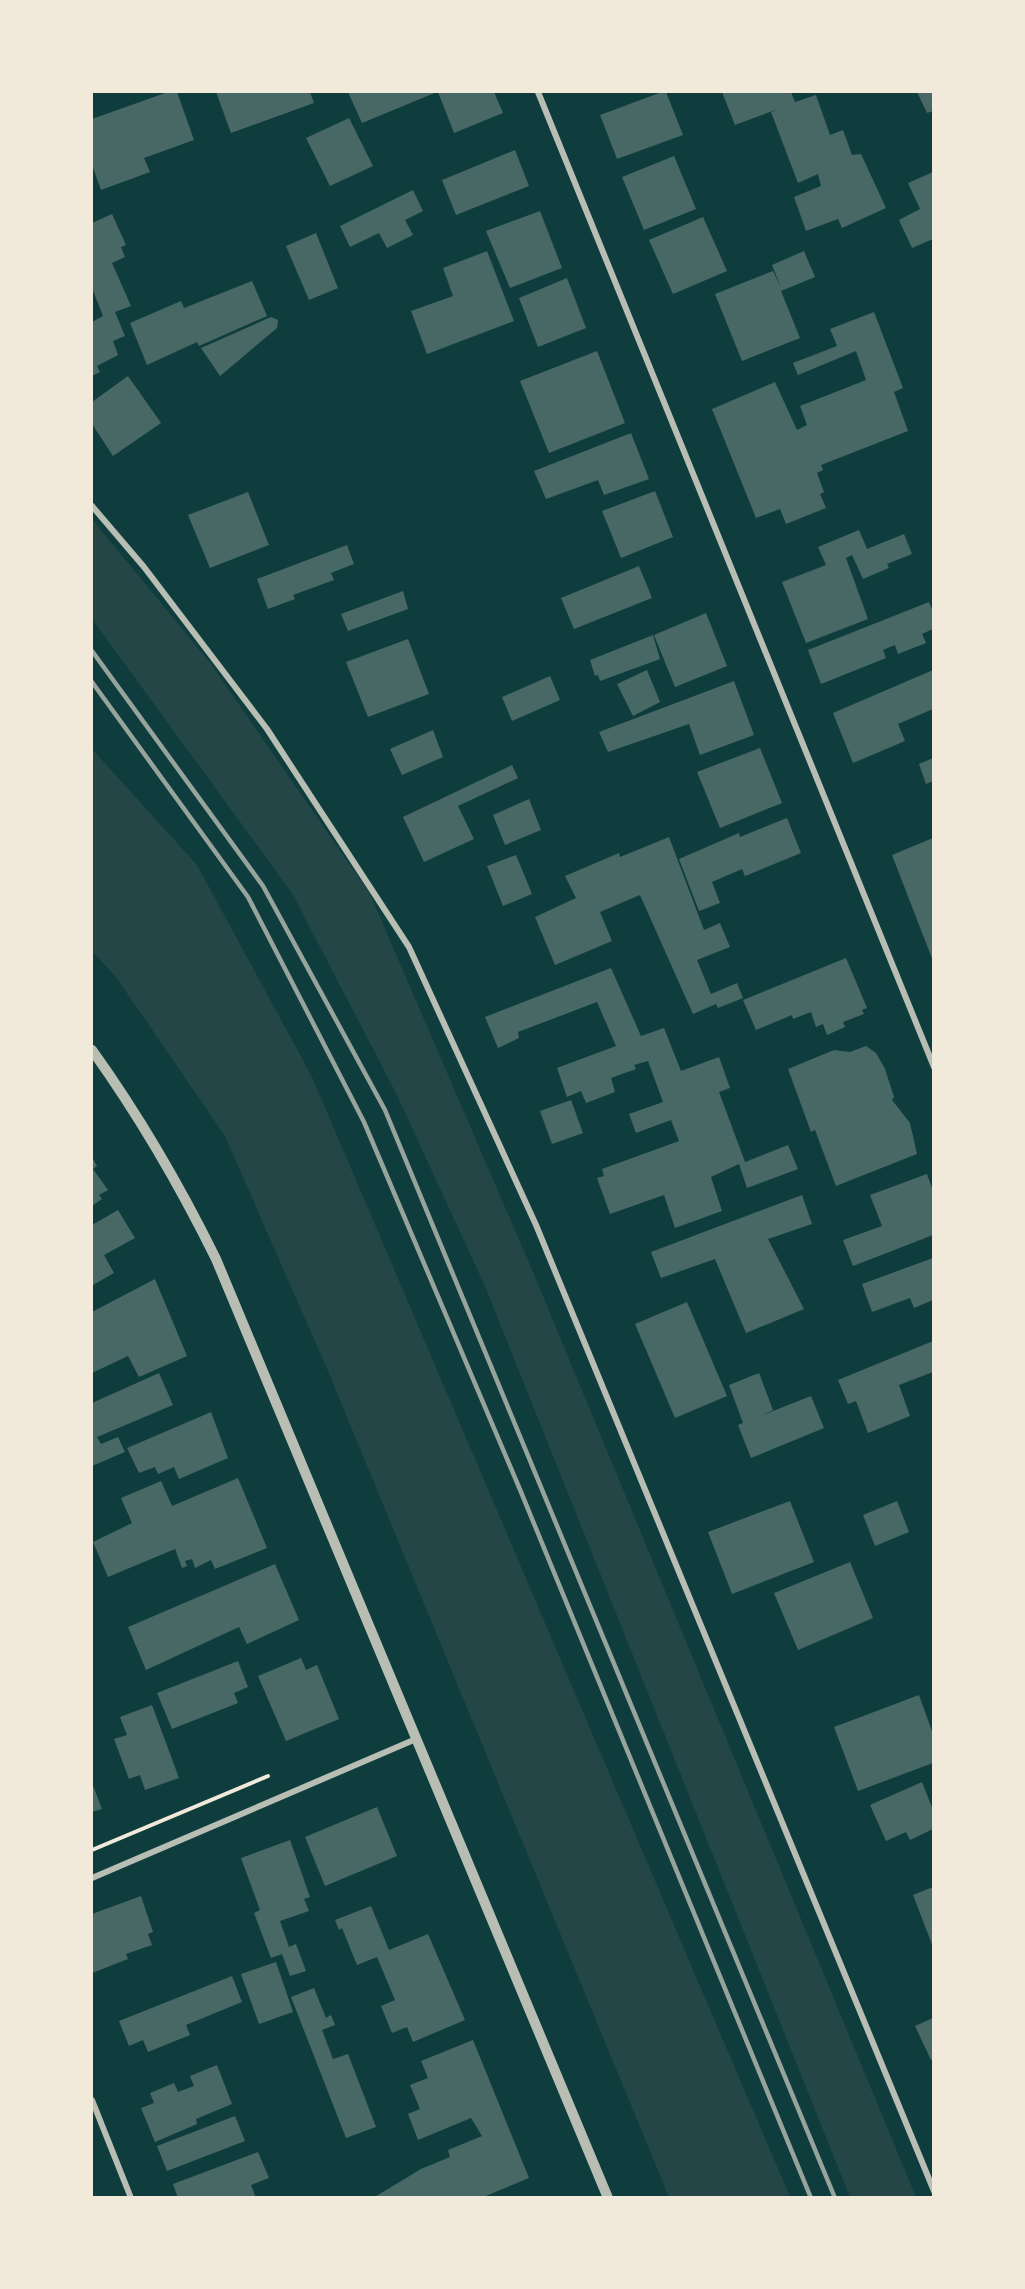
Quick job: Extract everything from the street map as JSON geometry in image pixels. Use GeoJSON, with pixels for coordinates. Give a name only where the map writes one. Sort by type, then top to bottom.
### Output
{"type":"FeatureCollection","features":[{"type":"Feature","properties":{"kind":"street"},"geometry":{"type":"LineString","coordinates":[[538,92],[933,1067]]}},
{"type":"Feature","properties":{"kind":"street"},"geometry":{"type":"LineString","coordinates":[[92,506],[144,567],[267,729],[408,947],[536,1225],[933,2191]]}},
{"type":"Feature","properties":{"kind":"street"},"geometry":{"type":"LineString","coordinates":[[92,1050],[124,1095],[178,1183],[216,1259],[608,2198]]}},
{"type":"Feature","properties":{"kind":"street"},"geometry":{"type":"LineString","coordinates":[[92,1878],[416,1739]]}},
{"type":"Feature","properties":{"kind":"street"},"geometry":{"type":"LineString","coordinates":[[92,2100],[130,2198]]}},
{"type":"Feature","properties":{"kind":"path"},"geometry":{"type":"LineString","coordinates":[[92,1850],[277,1773]]}},
{"type":"Feature","properties":{"kind":"shaded area"},"geometry":{"type":"Polygon","coordinates":[[[92,519],[211,664],[370,894],[533,1272],[916,2197],[850,2197],[485,1286],[396,1093],[292,893],[92,619],[92,519]]]}},
{"type":"Feature","properties":{"kind":"shaded area"},"geometry":{"type":"Polygon","coordinates":[[[92,749],[197,865],[312,1077],[790,2197],[669,2197],[328,1371],[225,1136],[116,977],[92,951],[92,749]]]}},
{"type":"Feature","properties":{"kind":"building"},"geometry":{"type":"Polygon","coordinates":[[[168,92],[177,92],[194,140],[144,158],[150,172],[101,190],[92,165],[92,119],[168,92]]]}},
{"type":"Feature","properties":{"kind":"building"},"geometry":{"type":"Polygon","coordinates":[[[216,92],[310,92],[314,103],[231,133],[216,92]]]}},
{"type":"Feature","properties":{"kind":"building"},"geometry":{"type":"Polygon","coordinates":[[[348,92],[437,92],[362,123],[348,92]]]}},
{"type":"Feature","properties":{"kind":"building"},"geometry":{"type":"Polygon","coordinates":[[[438,92],[494,92],[503,113],[454,133],[438,92]]]}},
{"type":"Feature","properties":{"kind":"building"},"geometry":{"type":"Polygon","coordinates":[[[666,92],[683,135],[617,159],[600,115],[666,92]]]}},
{"type":"Feature","properties":{"kind":"building"},"geometry":{"type":"Polygon","coordinates":[[[722,92],[791,92],[795,102],[816,95],[830,135],[843,130],[852,155],[861,154],[886,208],[842,228],[838,219],[806,231],[794,197],[821,186],[818,174],[798,183],[771,112],[783,107],[735,125],[722,92]]]}},
{"type":"Feature","properties":{"kind":"building"},"geometry":{"type":"Polygon","coordinates":[[[917,92],[933,92],[933,111],[927,113],[917,92]]]}},
{"type":"Feature","properties":{"kind":"building"},"geometry":{"type":"Polygon","coordinates":[[[349,118],[373,166],[330,186],[306,138],[349,118]]]}},
{"type":"Feature","properties":{"kind":"building"},"geometry":{"type":"Polygon","coordinates":[[[515,150],[529,186],[456,215],[442,180],[515,150]]]}},
{"type":"Feature","properties":{"kind":"building"},"geometry":{"type":"Polygon","coordinates":[[[674,156],[696,209],[644,230],[622,177],[674,156]]]}},
{"type":"Feature","properties":{"kind":"building"},"geometry":{"type":"Polygon","coordinates":[[[933,172],[933,239],[912,248],[899,220],[920,209],[908,183],[933,172]]]}},
{"type":"Feature","properties":{"kind":"building"},"geometry":{"type":"Polygon","coordinates":[[[413,190],[423,211],[405,220],[413,235],[387,248],[379,233],[350,247],[340,226],[413,190]]]}},
{"type":"Feature","properties":{"kind":"building"},"geometry":{"type":"Polygon","coordinates":[[[540,211],[562,268],[510,288],[486,231],[540,211]]]}},
{"type":"Feature","properties":{"kind":"building"},"geometry":{"type":"Polygon","coordinates":[[[112,214],[126,245],[121,247],[125,257],[112,263],[131,306],[115,312],[125,336],[113,341],[118,355],[97,366],[100,372],[92,376],[92,322],[103,316],[92,288],[92,223],[112,214]]]}},
{"type":"Feature","properties":{"kind":"building"},"geometry":{"type":"Polygon","coordinates":[[[703,217],[727,271],[673,294],[649,240],[703,217]]]}},
{"type":"Feature","properties":{"kind":"building"},"geometry":{"type":"Polygon","coordinates":[[[316,233],[338,288],[309,300],[286,246],[316,233]]]}},
{"type":"Feature","properties":{"kind":"building"},"geometry":{"type":"Polygon","coordinates":[[[487,251],[514,321],[427,354],[411,311],[453,296],[443,268],[487,251]]]}},
{"type":"Feature","properties":{"kind":"building"},"geometry":{"type":"Polygon","coordinates":[[[804,251],[815,277],[781,291],[800,338],[742,361],[715,294],[773,271],[781,288],[772,265],[804,251]]]}},
{"type":"Feature","properties":{"kind":"building"},"geometry":{"type":"Polygon","coordinates":[[[567,278],[586,328],[538,347],[519,298],[567,278]]]}},
{"type":"Feature","properties":{"kind":"building"},"geometry":{"type":"Polygon","coordinates":[[[252,281],[267,316],[199,346],[197,342],[147,365],[130,323],[181,301],[184,308],[252,281]]]}},
{"type":"Feature","properties":{"kind":"building"},"geometry":{"type":"Polygon","coordinates":[[[874,312],[903,388],[894,392],[908,431],[821,465],[823,470],[817,473],[824,492],[820,494],[826,508],[786,524],[780,509],[756,518],[712,409],[775,382],[797,430],[807,425],[800,406],[866,380],[856,351],[798,375],[793,363],[837,346],[830,329],[874,312]]]}},
{"type":"Feature","properties":{"kind":"building"},"geometry":{"type":"Polygon","coordinates":[[[271,317],[278,320],[277,328],[220,376],[201,348],[271,317]]]}},
{"type":"Feature","properties":{"kind":"building"},"geometry":{"type":"Polygon","coordinates":[[[597,351],[625,423],[549,453],[520,381],[597,351]]]}},
{"type":"Feature","properties":{"kind":"building"},"geometry":{"type":"Polygon","coordinates":[[[128,376],[161,423],[113,456],[92,424],[92,402],[128,376]]]}},
{"type":"Feature","properties":{"kind":"building"},"geometry":{"type":"Polygon","coordinates":[[[631,433],[649,479],[604,495],[598,480],[546,499],[534,471],[631,433]]]}},
{"type":"Feature","properties":{"kind":"building"},"geometry":{"type":"Polygon","coordinates":[[[655,491],[673,537],[621,558],[602,511],[655,491]]]}},
{"type":"Feature","properties":{"kind":"building"},"geometry":{"type":"Polygon","coordinates":[[[248,492],[269,545],[210,568],[188,515],[248,492]]]}},
{"type":"Feature","properties":{"kind":"building"},"geometry":{"type":"Polygon","coordinates":[[[859,530],[867,549],[904,534],[912,554],[887,564],[889,568],[863,579],[852,555],[846,558],[868,619],[806,643],[782,582],[826,565],[818,547],[859,530]]]}},
{"type":"Feature","properties":{"kind":"building"},"geometry":{"type":"Polygon","coordinates":[[[347,545],[354,564],[331,573],[334,580],[293,595],[295,599],[268,609],[257,579],[347,545]]]}},
{"type":"Feature","properties":{"kind":"building"},"geometry":{"type":"Polygon","coordinates":[[[639,566],[652,598],[574,629],[561,598],[639,566]]]}},
{"type":"Feature","properties":{"kind":"building"},"geometry":{"type":"Polygon","coordinates":[[[403,591],[408,609],[348,631],[341,614],[403,591]]]}},
{"type":"Feature","properties":{"kind":"building"},"geometry":{"type":"Polygon","coordinates":[[[929,602],[933,612],[933,629],[922,634],[926,643],[898,654],[895,645],[883,650],[886,658],[821,684],[808,650],[929,602]]]}},
{"type":"Feature","properties":{"kind":"building"},"geometry":{"type":"Polygon","coordinates":[[[706,613],[727,666],[675,687],[654,635],[706,613]]]}},
{"type":"Feature","properties":{"kind":"building"},"geometry":{"type":"Polygon","coordinates":[[[653,635],[660,659],[600,681],[598,675],[595,676],[590,660],[653,635]]]}},
{"type":"Feature","properties":{"kind":"building"},"geometry":{"type":"Polygon","coordinates":[[[408,639],[429,694],[368,717],[346,662],[408,639]]]}},
{"type":"Feature","properties":{"kind":"building"},"geometry":{"type":"Polygon","coordinates":[[[647,670],[660,702],[633,716],[617,684],[647,670]]]}},
{"type":"Feature","properties":{"kind":"building"},"geometry":{"type":"Polygon","coordinates":[[[933,670],[933,709],[898,724],[905,741],[853,763],[833,713],[933,670]]]}},
{"type":"Feature","properties":{"kind":"building"},"geometry":{"type":"Polygon","coordinates":[[[550,676],[560,700],[512,721],[502,697],[550,676]]]}},
{"type":"Feature","properties":{"kind":"building"},"geometry":{"type":"Polygon","coordinates":[[[734,681],[754,735],[700,755],[689,724],[608,752],[599,732],[734,681]]]}},
{"type":"Feature","properties":{"kind":"building"},"geometry":{"type":"Polygon","coordinates":[[[433,730],[443,757],[402,775],[390,749],[433,730]]]}},
{"type":"Feature","properties":{"kind":"building"},"geometry":{"type":"Polygon","coordinates":[[[760,748],[782,803],[720,828],[697,772],[760,748]]]}},
{"type":"Feature","properties":{"kind":"building"},"geometry":{"type":"Polygon","coordinates":[[[933,758],[933,781],[926,784],[919,764],[933,758]]]}},
{"type":"Feature","properties":{"kind":"building"},"geometry":{"type":"Polygon","coordinates":[[[512,765],[518,778],[458,806],[474,839],[424,862],[403,817],[512,765]]]}},
{"type":"Feature","properties":{"kind":"building"},"geometry":{"type":"Polygon","coordinates":[[[529,799],[541,830],[505,845],[493,815],[529,799]]]}},
{"type":"Feature","properties":{"kind":"building"},"geometry":{"type":"Polygon","coordinates":[[[787,818],[801,853],[745,876],[742,869],[712,882],[720,903],[699,911],[679,859],[739,833],[740,837],[787,818]]]}},
{"type":"Feature","properties":{"kind":"building"},"geometry":{"type":"Polygon","coordinates":[[[669,837],[704,930],[720,923],[730,947],[697,960],[711,994],[737,983],[743,998],[718,1008],[716,1004],[693,1014],[640,895],[600,912],[612,941],[555,965],[535,917],[576,898],[565,876],[619,853],[620,857],[669,837]]]}},
{"type":"Feature","properties":{"kind":"building"},"geometry":{"type":"Polygon","coordinates":[[[933,838],[933,961],[892,855],[933,838]]]}},
{"type":"Feature","properties":{"kind":"building"},"geometry":{"type":"Polygon","coordinates":[[[516,855],[532,894],[503,906],[487,866],[516,855]]]}},
{"type":"Feature","properties":{"kind":"building"},"geometry":{"type":"Polygon","coordinates":[[[846,958],[867,1008],[862,1010],[864,1014],[843,1022],[845,1027],[827,1035],[823,1024],[816,1027],[811,1012],[793,1019],[792,1015],[756,1030],[743,1000],[846,958]]]}},
{"type":"Feature","properties":{"kind":"building"},"geometry":{"type":"Polygon","coordinates":[[[611,968],[641,1036],[664,1028],[681,1071],[719,1057],[730,1088],[719,1092],[745,1162],[788,1145],[798,1169],[747,1188],[739,1164],[711,1177],[722,1211],[675,1228],[664,1195],[610,1214],[597,1178],[604,1176],[602,1169],[679,1141],[671,1120],[636,1133],[629,1114],[663,1102],[648,1061],[634,1065],[636,1069],[611,1078],[615,1092],[586,1103],[581,1091],[567,1097],[557,1068],[616,1046],[597,1002],[518,1032],[519,1038],[498,1048],[485,1017],[611,968]]]}},
{"type":"Feature","properties":{"kind":"building"},"geometry":{"type":"Polygon","coordinates":[[[866,1046],[876,1053],[885,1069],[894,1097],[892,1100],[910,1123],[917,1154],[836,1186],[815,1130],[811,1132],[788,1069],[834,1050],[850,1052],[866,1046]]]}},
{"type":"Feature","properties":{"kind":"building"},"geometry":{"type":"Polygon","coordinates":[[[571,1100],[583,1133],[552,1144],[540,1111],[571,1100]]]}},
{"type":"Feature","properties":{"kind":"building"},"geometry":{"type":"Polygon","coordinates":[[[92,1157],[97,1166],[93,1169],[108,1190],[99,1195],[102,1199],[92,1206],[92,1157]]]}},
{"type":"Feature","properties":{"kind":"building"},"geometry":{"type":"Polygon","coordinates":[[[927,1174],[933,1191],[933,1235],[853,1266],[843,1240],[882,1226],[870,1195],[927,1174]]]}},
{"type":"Feature","properties":{"kind":"building"},"geometry":{"type":"Polygon","coordinates":[[[802,1195],[812,1224],[768,1239],[804,1309],[746,1333],[715,1259],[661,1278],[651,1252],[802,1195]]]}},
{"type":"Feature","properties":{"kind":"building"},"geometry":{"type":"Polygon","coordinates":[[[118,1210],[135,1238],[104,1255],[114,1273],[93,1285],[92,1225],[118,1210]]]}},
{"type":"Feature","properties":{"kind":"building"},"geometry":{"type":"Polygon","coordinates":[[[933,1258],[933,1300],[914,1308],[910,1298],[872,1312],[862,1284],[933,1258]]]}},
{"type":"Feature","properties":{"kind":"building"},"geometry":{"type":"Polygon","coordinates":[[[155,1279],[187,1356],[139,1377],[128,1356],[92,1373],[92,1312],[155,1279]]]}},
{"type":"Feature","properties":{"kind":"building"},"geometry":{"type":"Polygon","coordinates":[[[687,1302],[727,1396],[675,1418],[635,1324],[687,1302]]]}},
{"type":"Feature","properties":{"kind":"building"},"geometry":{"type":"Polygon","coordinates":[[[933,1341],[933,1372],[899,1385],[910,1416],[868,1433],[856,1401],[848,1404],[838,1380],[933,1341]]]}},
{"type":"Feature","properties":{"kind":"building"},"geometry":{"type":"Polygon","coordinates":[[[159,1373],[173,1405],[97,1437],[101,1444],[118,1437],[125,1452],[92,1466],[92,1403],[159,1373]]]}},
{"type":"Feature","properties":{"kind":"building"},"geometry":{"type":"Polygon","coordinates":[[[759,1373],[773,1410],[763,1415],[811,1396],[824,1428],[751,1458],[738,1425],[743,1423],[729,1385],[759,1373]]]}},
{"type":"Feature","properties":{"kind":"building"},"geometry":{"type":"Polygon","coordinates":[[[211,1412],[228,1458],[179,1479],[174,1467],[158,1474],[155,1467],[139,1473],[127,1448],[211,1412]]]}},
{"type":"Feature","properties":{"kind":"building"},"geometry":{"type":"Polygon","coordinates":[[[238,1478],[267,1548],[215,1569],[211,1560],[195,1568],[192,1559],[185,1561],[187,1566],[182,1568],[175,1549],[108,1577],[93,1542],[132,1523],[121,1498],[161,1481],[172,1506],[238,1478]]]}},
{"type":"Feature","properties":{"kind":"building"},"geometry":{"type":"Polygon","coordinates":[[[790,1501],[814,1562],[732,1594],[708,1532],[790,1501]]]}},
{"type":"Feature","properties":{"kind":"building"},"geometry":{"type":"Polygon","coordinates":[[[897,1501],[909,1532],[875,1546],[863,1515],[897,1501]]]}},
{"type":"Feature","properties":{"kind":"building"},"geometry":{"type":"Polygon","coordinates":[[[850,1562],[873,1618],[798,1650],[774,1593],[850,1562]]]}},
{"type":"Feature","properties":{"kind":"building"},"geometry":{"type":"Polygon","coordinates":[[[275,1564],[299,1620],[247,1644],[239,1627],[146,1670],[128,1627],[275,1564]]]}},
{"type":"Feature","properties":{"kind":"building"},"geometry":{"type":"Polygon","coordinates":[[[301,1658],[306,1670],[317,1665],[339,1719],[286,1741],[258,1676],[301,1658]]]}},
{"type":"Feature","properties":{"kind":"building"},"geometry":{"type":"Polygon","coordinates":[[[238,1661],[248,1687],[234,1693],[238,1703],[172,1729],[157,1693],[238,1661]]]}},
{"type":"Feature","properties":{"kind":"building"},"geometry":{"type":"Polygon","coordinates":[[[919,1695],[933,1734],[933,1763],[858,1791],[834,1727],[919,1695]]]}},
{"type":"Feature","properties":{"kind":"building"},"geometry":{"type":"Polygon","coordinates":[[[152,1705],[179,1778],[145,1790],[140,1775],[129,1779],[114,1739],[127,1735],[120,1717],[152,1705]]]}},
{"type":"Feature","properties":{"kind":"building"},"geometry":{"type":"Polygon","coordinates":[[[922,1782],[933,1810],[933,1829],[910,1840],[906,1832],[886,1841],[870,1805],[922,1782]]]}},
{"type":"Feature","properties":{"kind":"building"},"geometry":{"type":"Polygon","coordinates":[[[92,1783],[102,1809],[92,1812],[92,1783]]]}},
{"type":"Feature","properties":{"kind":"building"},"geometry":{"type":"Polygon","coordinates":[[[377,1807],[397,1856],[325,1886],[305,1837],[377,1807]]]}},
{"type":"Feature","properties":{"kind":"building"},"geometry":{"type":"Polygon","coordinates":[[[290,1840],[310,1897],[304,1899],[309,1911],[280,1921],[289,1947],[296,1944],[306,1971],[290,1976],[282,1954],[271,1958],[254,1913],[260,1910],[241,1858],[290,1840]]]}},
{"type":"Feature","properties":{"kind":"building"},"geometry":{"type":"Polygon","coordinates":[[[933,1887],[933,1947],[913,1895],[933,1887]]]}},
{"type":"Feature","properties":{"kind":"building"},"geometry":{"type":"Polygon","coordinates":[[[141,1896],[153,1932],[148,1934],[152,1945],[126,1954],[128,1959],[92,1973],[92,1914],[141,1896]]]}},
{"type":"Feature","properties":{"kind":"building"},"geometry":{"type":"Polygon","coordinates":[[[371,1906],[389,1950],[428,1934],[465,2020],[413,2042],[407,2027],[392,2033],[381,2006],[395,2000],[377,1957],[357,1965],[342,1928],[339,1930],[335,1920],[371,1906]]]}},
{"type":"Feature","properties":{"kind":"building"},"geometry":{"type":"Polygon","coordinates":[[[276,1962],[293,2012],[259,2024],[241,1974],[276,1962]]]}},
{"type":"Feature","properties":{"kind":"building"},"geometry":{"type":"Polygon","coordinates":[[[232,1976],[242,2002],[186,2025],[190,2035],[148,2052],[143,2040],[129,2046],[119,2021],[232,1976]]]}},
{"type":"Feature","properties":{"kind":"building"},"geometry":{"type":"Polygon","coordinates":[[[314,1988],[326,2018],[331,2015],[335,2025],[322,2030],[333,2059],[348,2054],[376,2127],[346,2138],[291,1997],[314,1988]]]}},
{"type":"Feature","properties":{"kind":"building"},"geometry":{"type":"Polygon","coordinates":[[[933,2018],[933,2059],[931,2060],[915,2026],[933,2018]]]}},
{"type":"Feature","properties":{"kind":"building"},"geometry":{"type":"Polygon","coordinates":[[[473,2040],[529,2178],[481,2198],[373,2198],[421,2169],[450,2157],[448,2150],[482,2136],[471,2118],[418,2140],[408,2114],[420,2109],[410,2085],[428,2078],[421,2061],[473,2040]]]}},
{"type":"Feature","properties":{"kind":"building"},"geometry":{"type":"Polygon","coordinates":[[[217,2065],[232,2104],[196,2119],[197,2124],[155,2142],[141,2108],[154,2103],[150,2093],[174,2083],[178,2092],[194,2086],[190,2076],[217,2065]]]}},
{"type":"Feature","properties":{"kind":"building"},"geometry":{"type":"Polygon","coordinates":[[[235,2116],[245,2141],[167,2171],[157,2146],[235,2116]]]}},
{"type":"Feature","properties":{"kind":"building"},"geometry":{"type":"Polygon","coordinates":[[[258,2152],[269,2178],[251,2185],[256,2198],[178,2198],[173,2184],[258,2152]]]}},
{"type":"Feature","properties":{"kind":"railway"},"geometry":{"type":"LineString","coordinates":[[92,651],[263,886],[385,1110],[835,2198]]}},
{"type":"Feature","properties":{"kind":"railway"},"geometry":{"type":"LineString","coordinates":[[92,682],[248,897],[364,1122],[521,1492],[811,2198]]}}]}
